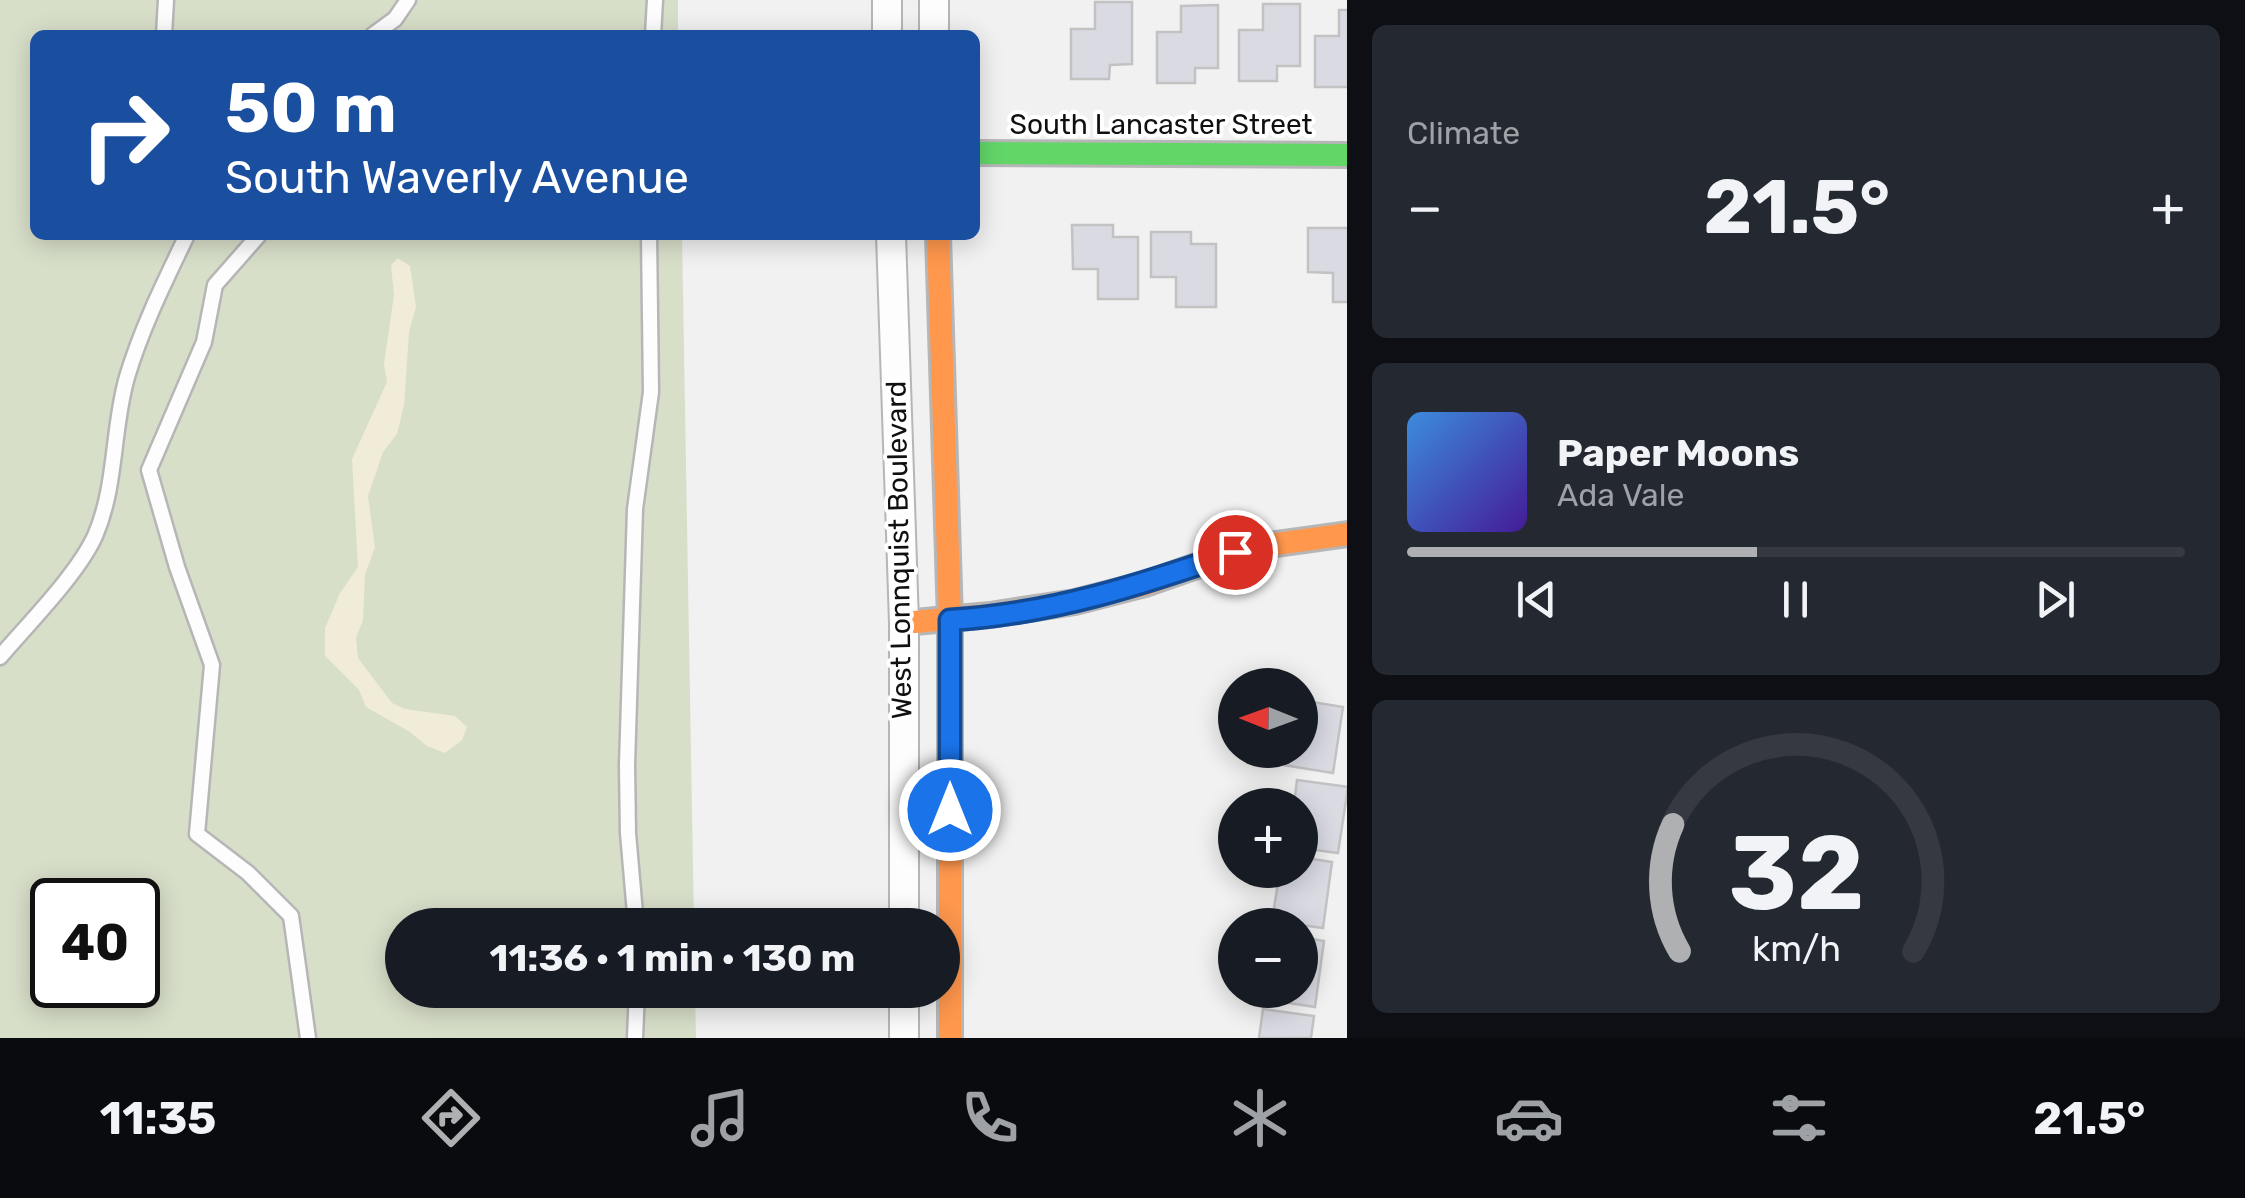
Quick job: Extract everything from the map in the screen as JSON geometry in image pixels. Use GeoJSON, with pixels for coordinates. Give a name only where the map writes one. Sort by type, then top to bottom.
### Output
{"type":"FeatureCollection","features":[{"type":"Feature","properties":{"kind":"street"},"geometry":{"type":"LineString","coordinates":[[887,0],[887,30]]}},
{"type":"Feature","properties":{"kind":"street"},"geometry":{"type":"LineString","coordinates":[[934,0],[934,30]]}},
{"type":"Feature","properties":{"kind":"street","name":"South Lancaster Street"},"geometry":{"type":"LineString","coordinates":[[980,153],[1347,155]]}},
{"type":"Feature","properties":{"kind":"street","name":"West Lonnquist Boulevard"},"geometry":{"type":"LineString","coordinates":[[891,240],[904,623],[904,908]]}},
{"type":"Feature","properties":{"kind":"street","name":"West Lonnquist Boulevard"},"geometry":{"type":"LineString","coordinates":[[938,240],[950,620],[950,1038]]}},
{"type":"Feature","properties":{"kind":"street"},"geometry":{"type":"LineString","coordinates":[[904,623],[1006,616],[1081,602],[1137,587],[1235,552],[1284,540],[1347,534]]}},
{"type":"Feature","properties":{"kind":"street"},"geometry":{"type":"LineString","coordinates":[[904,1008],[904,1038]]}},
{"type":"Feature","properties":{"kind":"lane"},"geometry":{"type":"LineString","coordinates":[[164,30],[166,0]]}},
{"type":"Feature","properties":{"kind":"lane"},"geometry":{"type":"LineString","coordinates":[[379,30],[395,19],[408,0]]}},
{"type":"Feature","properties":{"kind":"lane"},"geometry":{"type":"LineString","coordinates":[[653,30],[655,0]]}},
{"type":"Feature","properties":{"kind":"lane"},"geometry":{"type":"LineString","coordinates":[[0,658],[50,600],[94,538],[111,484],[126,379],[156,300],[186,240]]}},
{"type":"Feature","properties":{"kind":"lane"},"geometry":{"type":"LineString","coordinates":[[255,240],[215,284],[204,342],[149,470],[177,567],[212,665],[197,834],[248,873],[291,916],[308,1038]]}},
{"type":"Feature","properties":{"kind":"lane"},"geometry":{"type":"LineString","coordinates":[[635,908],[628,833],[628,765],[636,508],[652,392],[649,240]]}},
{"type":"Feature","properties":{"kind":"lane"},"geometry":{"type":"LineString","coordinates":[[634,1038],[636,1008]]}},
{"type":"Feature","properties":{"kind":"green space"},"geometry":{"type":"Polygon","coordinates":[[[0,0],[678,0],[678,30],[30,30],[30,240],[682,240],[694,908],[385,908],[385,1008],[695,1008],[696,1038],[0,1038],[0,0]]]}},
{"type":"Feature","properties":{"kind":"sand"},"geometry":{"type":"Polygon","coordinates":[[[398,258],[410,266],[416,307],[409,332],[404,405],[397,434],[383,452],[368,496],[375,547],[365,575],[363,620],[356,638],[358,658],[392,703],[405,709],[455,716],[467,727],[462,740],[445,753],[427,746],[366,707],[359,690],[325,656],[325,628],[340,593],[358,567],[352,459],[387,382],[384,364],[394,295],[391,265],[398,258]]]}},
{"type":"Feature","properties":{"kind":"building"},"geometry":{"type":"Polygon","coordinates":[[[1095,2],[1132,2],[1132,64],[1110,65],[1109,79],[1071,79],[1071,29],[1095,29],[1095,2]]]}},
{"type":"Feature","properties":{"kind":"building"},"geometry":{"type":"Polygon","coordinates":[[[1263,4],[1300,4],[1300,66],[1277,66],[1277,81],[1239,81],[1239,30],[1263,30],[1263,4]]]}},
{"type":"Feature","properties":{"kind":"building"},"geometry":{"type":"Polygon","coordinates":[[[1218,5],[1218,68],[1195,68],[1195,83],[1157,83],[1157,32],[1181,32],[1181,6],[1218,5]]]}},
{"type":"Feature","properties":{"kind":"building"},"geometry":{"type":"Polygon","coordinates":[[[1339,10],[1347,10],[1347,87],[1315,87],[1315,36],[1339,36],[1339,10]]]}},
{"type":"Feature","properties":{"kind":"building"},"geometry":{"type":"Polygon","coordinates":[[[1072,225],[1113,225],[1113,237],[1138,237],[1138,299],[1098,299],[1098,269],[1073,269],[1072,225]]]}},
{"type":"Feature","properties":{"kind":"building"},"geometry":{"type":"Polygon","coordinates":[[[1308,228],[1347,228],[1347,302],[1333,302],[1333,273],[1308,272],[1308,228]]]}},
{"type":"Feature","properties":{"kind":"building"},"geometry":{"type":"Polygon","coordinates":[[[1151,232],[1191,232],[1191,244],[1216,244],[1216,307],[1176,307],[1176,277],[1151,277],[1151,232]]]}},
{"type":"Feature","properties":{"kind":"building"},"geometry":{"type":"Polygon","coordinates":[[[1318,703],[1343,707],[1333,773],[1302,768],[1318,768],[1318,703]]]}},
{"type":"Feature","properties":{"kind":"building"},"geometry":{"type":"Polygon","coordinates":[[[1297,780],[1347,787],[1338,853],[1318,850],[1318,788],[1296,788],[1297,780]]]}},
{"type":"Feature","properties":{"kind":"building"},"geometry":{"type":"Polygon","coordinates":[[[1318,860],[1332,862],[1323,928],[1318,927],[1318,908],[1274,908],[1277,888],[1318,888],[1318,860]]]}},
{"type":"Feature","properties":{"kind":"building"},"geometry":{"type":"Polygon","coordinates":[[[1318,940],[1324,941],[1318,985],[1318,940]]]}},
{"type":"Feature","properties":{"kind":"building"},"geometry":{"type":"Polygon","coordinates":[[[1263,1009],[1314,1016],[1311,1038],[1259,1038],[1263,1009]]]}},
{"type":"Feature","properties":{"kind":"traffic: fast"},"geometry":{"type":"LineString","coordinates":[[980,153],[1347,155]]}},
{"type":"Feature","properties":{"kind":"traffic: slow"},"geometry":{"type":"LineString","coordinates":[[938,240],[950,620],[950,1038]]}},
{"type":"Feature","properties":{"kind":"traffic: slow"},"geometry":{"type":"LineString","coordinates":[[904,623],[1075,602],[1145,584],[1248,548],[1347,534]]}},
{"type":"Feature","properties":{"kind":"route"},"geometry":{"type":"LineString","coordinates":[[950,810],[950,620],[1006,616],[1081,602],[1137,587],[1235,552]]}}]}
